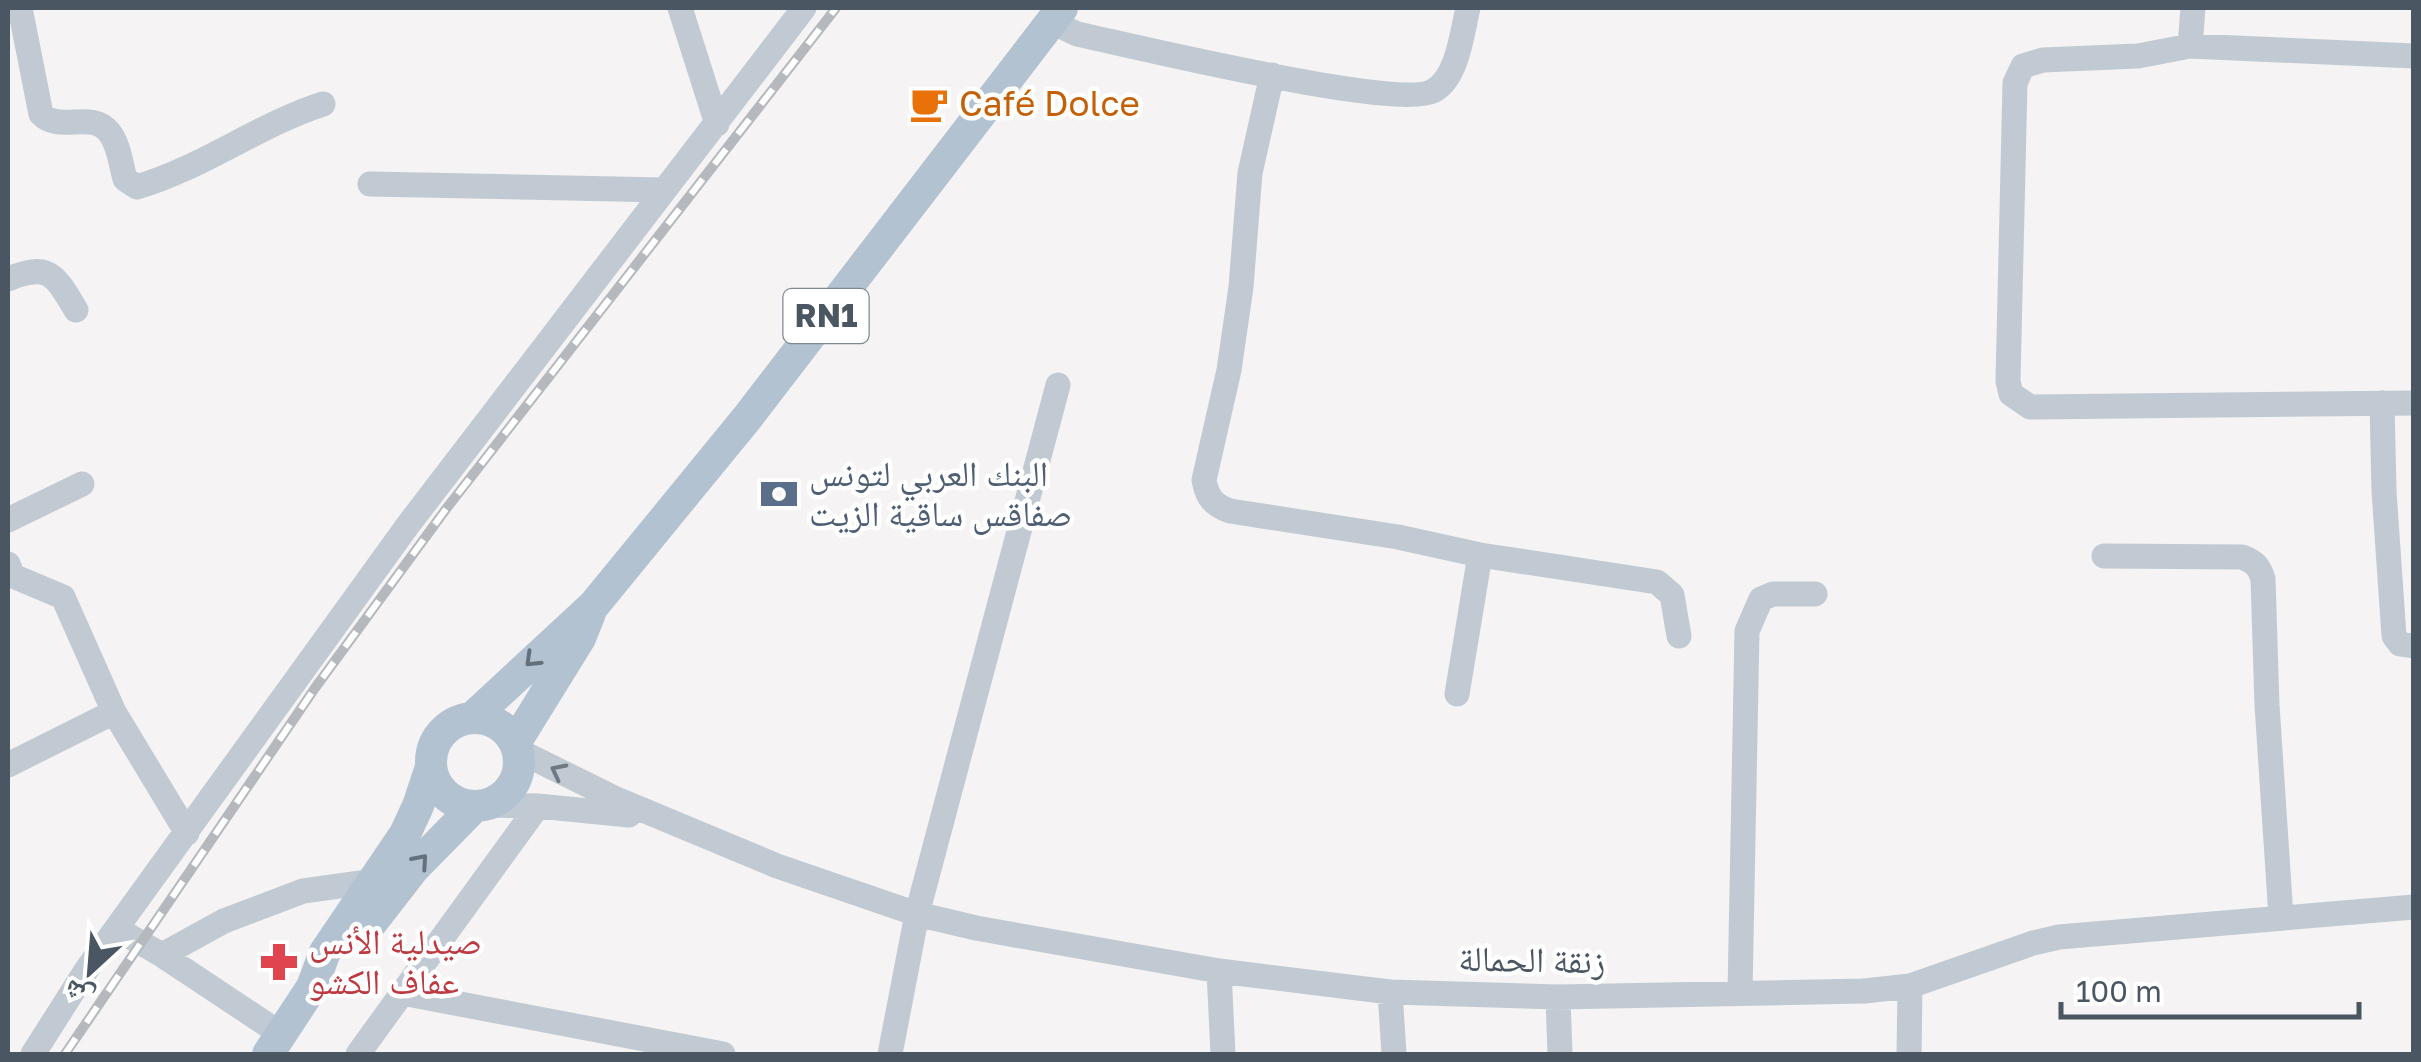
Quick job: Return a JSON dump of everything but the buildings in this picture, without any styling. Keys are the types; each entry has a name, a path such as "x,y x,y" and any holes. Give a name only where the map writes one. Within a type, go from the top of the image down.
{"main road":[{"name":"RN1","path":"274,1044 312,987 325,952 405,834 431,767 437,739 446,728 472,718 594,605 1064,21"},
{"name":"RN1","path":"312,987 341,963 414,868 478,806 508,792 519,765 516,746 580,638 594,605"},
{"path":"472,718 497,724 516,746"},
{"path":"431,767 441,790 450,798 478,806"}],"street":[{"path":"20,8 41,114 51,121 96,122 106,128 125,179 136,187 322,104"},
{"path":"680,8 717,124"},
{"path":"33,1054 87,968 408,525 804,8"},
{"path":"1064,21 1272,74 1380,94 1412,95 1434,91 1450,72 1468,8"},
{"path":"2190,46 2193,8"},
{"path":"2414,56 2190,46 2138,56 2042,60 2018,72 2014,83 2008,382 2012,394 2030,406 2414,403"},
{"path":"1272,74 1250,173 1236,320 1204,480 1206,492 1217,506 1230,512 1657,582 1672,595 1678,636"},
{"path":"370,184 664,190"},
{"path":"8,279 28,271 44,271 56,278 76,310"},
{"path":"890,1054 917,914 1058,385"},
{"path":"2382,403 2394,636 2400,644 2414,646"},
{"path":"8,520 82,484"},
{"path":"1457,694 1480,554"},
{"path":"2104,556 2242,557 2260,568 2281,917"},
{"path":"8,564 14,576 63,598 114,712 187,833"},
{"path":"1740,993 1748,631 1761,599 1773,594 1815,594"},
{"path":"8,765 114,712"},
{"path":"516,746 565,776 664,820"},
{"path":"478,806 538,806 664,820"},
{"path":"358,1054 538,806"},
{"name":"زنقة الحمالة","path":"664,820 777,866 917,914 976,928 1220,972 1390,992 1558,997 1848,992 1910,986 2060,937 2414,907"},
{"path":"162,955 224,921 302,891 375,881"},
{"path":"117,929 162,955 274,1044"},
{"path":"1220,972 1224,1054"},
{"path":"1909,1054 1910,986"},
{"path":"1390,992 1394,1054"},
{"path":"402,994 724,1054"},
{"path":"1558,997 1560,1054"}],"railway":[{"path":"65,1054 315,688 446,509 836,8"}],"place":[{"name":"Café Dolce","path":"929,104"},
{"name":"البنك العربي لتونس صفاقس ساقية الزيت","path":"779,494"},
{"name":"صيدلية الأنس عفاف الكشو","path":"279,962"}]}
